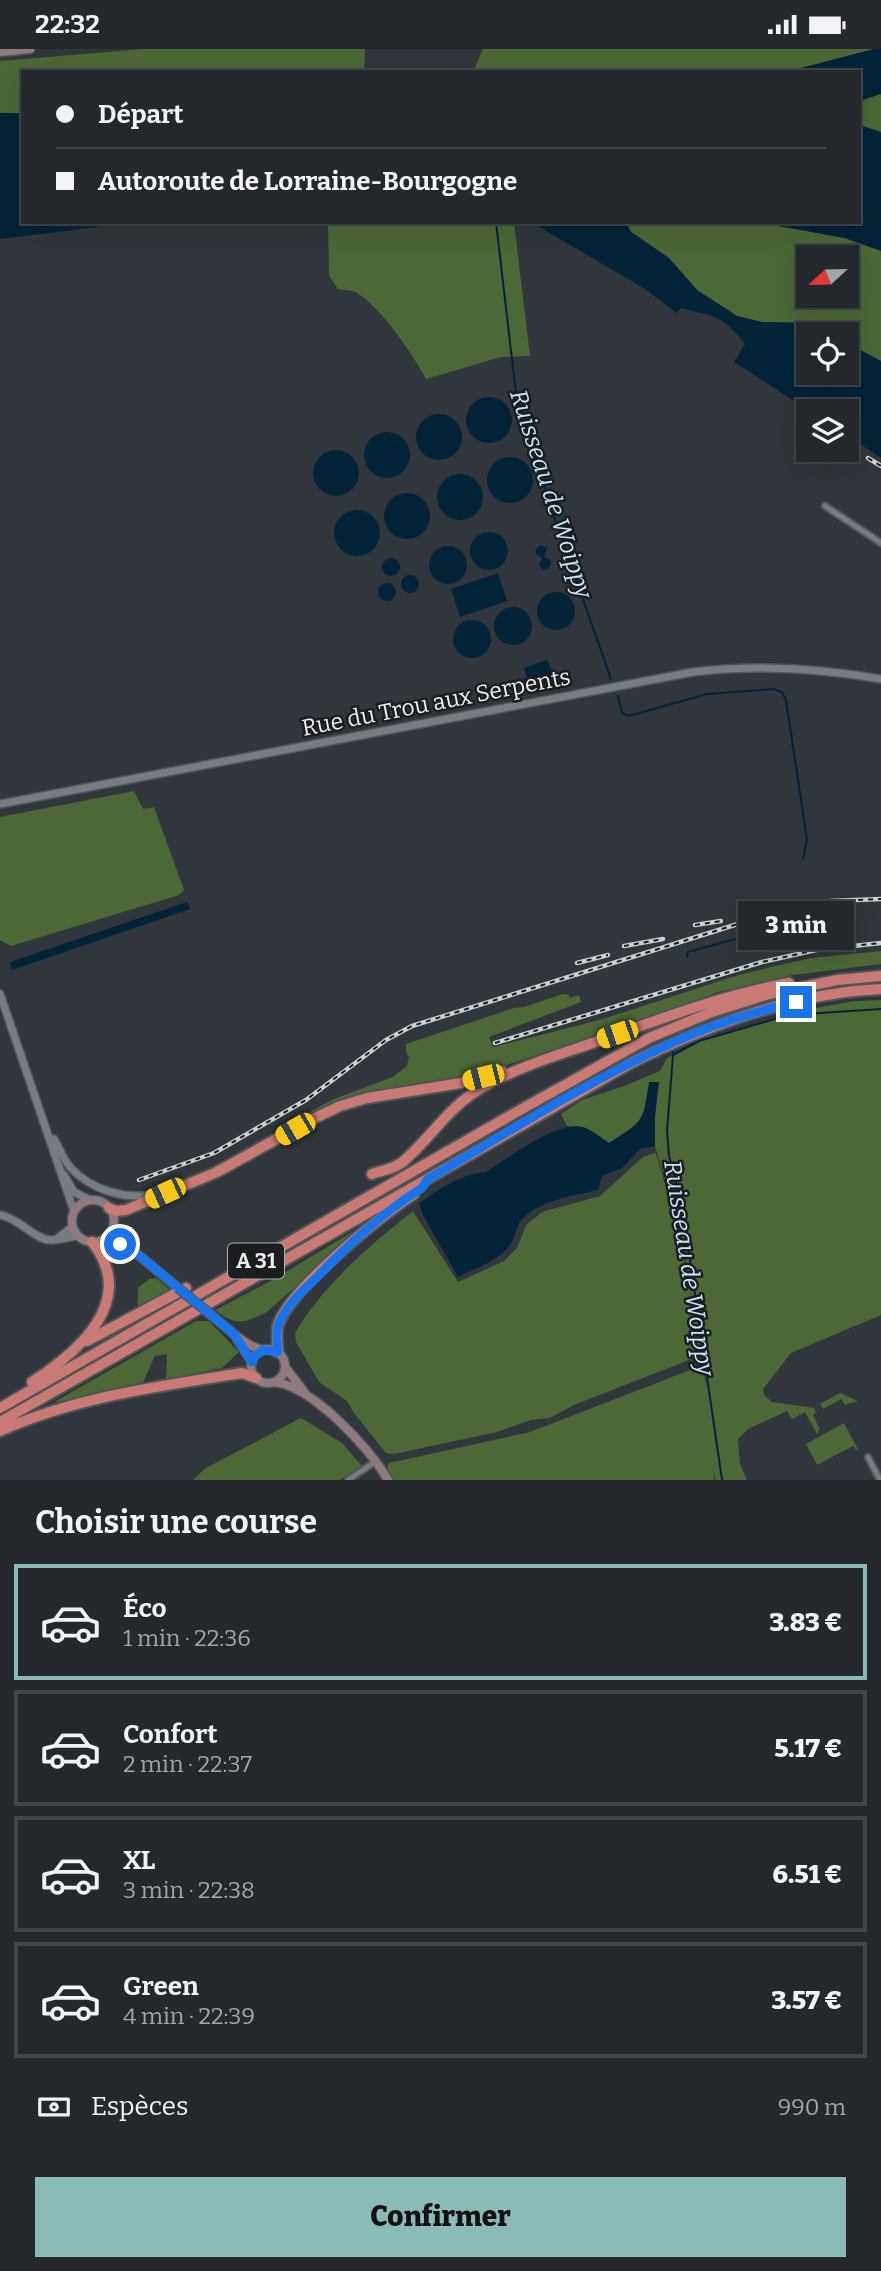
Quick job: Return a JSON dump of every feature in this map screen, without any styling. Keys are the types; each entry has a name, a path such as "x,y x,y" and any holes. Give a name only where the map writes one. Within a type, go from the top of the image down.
{"highway":[{"name":"A 31","path":"0,1408 649,1038 735,1004 837,980 881,976"},
{"path":"372,1174 406,1160 461,1101 492,1082 542,1061 693,1008 760,988 818,979 837,980"},
{"name":"A 31","path":"0,1422 592,1084 672,1043 775,1007 818,996 881,989"},
{"path":"109,1208 121,1211 217,1172 313,1119 341,1107 368,1098 461,1083 542,1061"},
{"path":"278,1352 278,1328 289,1306 356,1238 422,1188 428,1179"},
{"path":"82,1344 97,1324 107,1300 106,1269 92,1242"},
{"path":"0,1408 11,1396 53,1368 82,1344 182,1288"},
{"path":"0,1431 41,1415 121,1393 242,1373 256,1378"}],"main road":[{"path":"0,52 30,49"},
{"path":"90,1200 109,1208 113,1227 105,1238 92,1242 78,1236 72,1227 74,1211 81,1204 90,1200"},
{"path":"113,1227 136,1253 182,1288 234,1334 257,1349 278,1352 285,1367 309,1398"},
{"path":"105,1238 136,1253"},
{"path":"234,1334 252,1362"},
{"path":"263,1350 252,1362 251,1368 256,1378 264,1383 274,1382 289,1386 309,1398 358,1439 388,1480"},
{"path":"274,1382 282,1376 285,1367"}],"street":[{"path":"825,506 881,543"},
{"name":"Rue du Trou aux Serpents","path":"0,804 692,672 748,667 794,667 881,679"},
{"path":"0,994 61,1169 74,1192 90,1200"},
{"path":"46,1127 71,1168 105,1190 133,1197 165,1193"},
{"path":"61,1169 63,1184 74,1211"},
{"path":"0,1215 18,1221 42,1238 78,1236"},
{"path":"58,1239 72,1227"},
{"path":"868,1457 880,1480"},
{"path":"348,1480 376,1461"}],"green space":[{"path":"144,49 365,49 364,70 21,70 21,113 0,113 0,61"},
{"path":"483,49 874,49 794,70 474,70"},
{"path":"881,94 881,132 861,126 861,100"},
{"path":"328,224 514,224 530,356 501,357 426,379 405,345 375,307 355,292 338,289 329,275"},
{"path":"627,224 768,224 845,238 881,251 881,361 859,349 859,322 762,322 737,316 697,290 669,258 631,232"},
{"path":"134,791 143,809 154,807 184,890 179,895 11,946 0,940 0,817"},
{"path":"881,951 881,964 793,975 718,992 497,1068 338,1100 287,1127 285,1125 334,1099 393,1077 407,1066 409,1058 406,1044 514,1008 563,994 569,995 570,998 579,995 581,1002 489,1037 493,1047 603,1019 732,977 775,966 812,958"},
{"path":"881,1000 881,1315 791,1353 763,1389 764,1395 772,1402 814,1408 816,1413 813,1415 820,1429 817,1434 805,1412 792,1419 787,1411 748,1429 738,1439 740,1464 747,1480 715,1480 713,1464 714,1480 393,1480 387,1467 389,1463 530,1432 703,1365 706,1389 705,1355 698,1323 702,1355 574,1405 550,1418 531,1420 497,1432 394,1454 386,1453 347,1401 319,1382 296,1342 295,1333 307,1315 348,1267 413,1211 458,1282 504,1261 517,1248 526,1225 542,1212 600,1196 643,1157 656,1153 678,1229 695,1315 681,1235 655,1146 658,1082 646,1101 643,1117 609,1143 584,1127 567,1126 561,1114 582,1100 660,1071 667,1058 708,1037 810,1009 855,1001"},
{"path":"352,1232 353,1236 267,1312 240,1322 215,1310 269,1282"},
{"path":"156,1278 173,1292 148,1306 138,1307 138,1288 149,1279"},
{"path":"196,1321 209,1321 239,1352 222,1368 166,1379 167,1354 155,1356 143,1382 57,1403 56,1401"},
{"path":"840,1393 858,1401 845,1405 841,1399 823,1409 820,1404"},
{"path":"301,1418 342,1443 362,1466 340,1480 193,1480 204,1469"},
{"path":"844,1423 858,1449 853,1446 817,1465 806,1444"}],"water":[{"path":"881,49 881,94 861,100 861,70 794,70"},
{"path":"0,113 21,113 21,224 120,224 0,239"},
{"path":"861,126 881,132 881,251 845,238 768,224 861,224"},
{"path":"534,224 627,224 631,232 669,258 697,290 737,316 762,322 796,323 796,385 859,385 859,349 881,361 881,458 859,443 859,399 796,399 796,402 734,362 745,344 724,322 681,308 677,313 645,289"},
{"path":"489,397 505,404 512,420 505,436 489,443 473,436 466,420 473,404"},
{"path":"439,414 455,421 462,437 455,453 439,460 423,453 416,437 423,421"},
{"path":"387,432 403,439 410,455 403,471 387,478 371,471 364,455 371,439"},
{"path":"336,450 352,457 359,473 352,489 336,496 320,489 313,473 320,457"},
{"path":"510,457 526,464 533,480 526,496 510,503 494,496 487,480 494,464"},
{"path":"460,474 476,481 483,497 476,513 460,520 444,513 437,497 444,481"},
{"path":"407,493 423,500 430,516 423,532 407,539 391,532 384,516 391,500"},
{"path":"357,510 373,517 380,533 373,549 357,556 341,549 334,533 341,517"},
{"path":"489,532 502,538 508,551 502,564 489,570 476,564 470,551 476,538"},
{"path":"540,545 547,548 544,557 550,560 548,569 543,570 539,565 542,558 535,551"},
{"path":"448,546 461,552 467,565 461,578 448,584 435,578 429,565 435,552"},
{"path":"391,558 397,561 400,567 397,573 391,576 385,573 382,567 385,561"},
{"path":"498,573 507,601 460,617 451,589"},
{"path":"410,575 416,578 419,584 416,590 410,593 404,590 401,584 404,578"},
{"path":"387,583 393,586 396,592 393,598 387,601 381,598 378,592 381,586"},
{"path":"556,592 569,598 575,611 569,624 556,630 543,624 537,611 543,598"},
{"path":"513,607 526,613 532,626 526,639 513,645 500,639 494,626 500,613"},
{"path":"472,620 485,626 491,639 485,652 472,658 459,652 453,639 459,626"},
{"path":"547,660 556,680 528,690 523,679 527,677 524,668"},
{"path":"187,902 190,909 12,970 10,962"},
{"path":"649,1082 659,1082 655,1146 640,1149 622,1168 602,1176 598,1190 557,1200 529,1213 519,1222 506,1250 486,1264 458,1277 419,1203 459,1179 486,1172 534,1141 562,1128 585,1128 609,1143 640,1119"}],"waterway":[{"name":"Ruisseau de Woippy","path":"496,224 516,394 555,520 611,679"},
{"name":"Ruisseau de Woippy","path":"618,696 622,713 629,716 707,694 774,689 782,692 786,700 807,840 803,859"},
{"name":"Ruisseau de Woippy","path":"687,957 688,952 802,921 802,916"},
{"path":"673,1052 673,1055 699,1041 789,1015 881,1009"},
{"name":"Ruisseau de Woippy","path":"673,1055 667,1131 669,1156 681,1202 722,1480"}],"railway":[{"path":"868,458 881,466"},
{"path":"139,1180 214,1153 306,1100 386,1040 412,1026 757,918 830,901 881,899"},
{"path":"695,925 721,921"},
{"path":"624,946 663,939"},
{"path":"495,1043 762,962 816,950 881,943"},
{"path":"577,963 608,955"}],"route":[{"path":"120,1244 136,1253 234,1334 252,1362 263,1350 278,1352 276,1335 279,1323 289,1306 305,1289 356,1238 422,1188 428,1179 592,1084 672,1043 720,1024 796,1002"}]}
